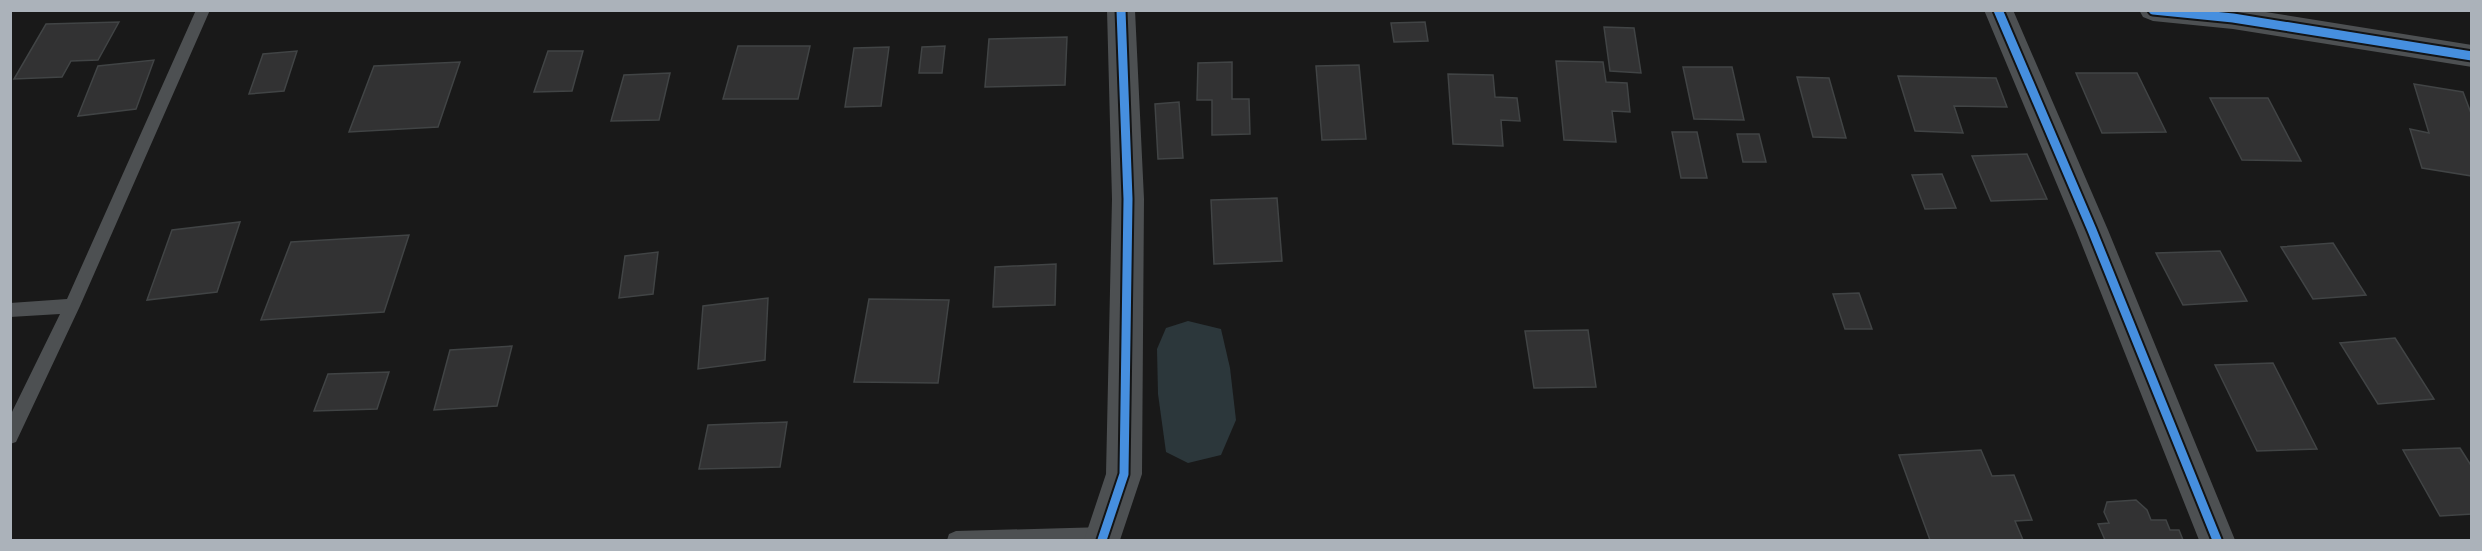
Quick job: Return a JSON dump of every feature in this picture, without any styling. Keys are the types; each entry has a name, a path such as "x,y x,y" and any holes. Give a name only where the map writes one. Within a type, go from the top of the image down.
{"street":[{"path":"1103,538 1124,474 1128,199 1121,10"},
{"path":"1998,10 2092,230 2217,540"},
{"path":"2153,10 2233,18 2472,56"}],"lane":[{"path":"10,436 72,306 203,10"},
{"path":"10,310 72,306"},
{"path":"956,540 1103,538"}],"shaded area":[{"path":"1188,321 1221,329 1230,368 1236,420 1221,455 1188,463 1166,452 1158,394 1157,349 1166,328"}],"building":[{"path":"119,22 98,60 71,61 62,77 14,79 46,24"},
{"path":"1425,22 1428,41 1394,42 1391,23"},
{"path":"1604,27 1634,28 1641,73 1610,71"},
{"path":"1067,37 1065,85 985,87 989,39"},
{"path":"738,46 810,46 798,99 723,99"},
{"path":"945,46 942,73 919,73 922,47"},
{"path":"889,47 881,106 845,107 854,48"},
{"path":"297,51 284,91 249,94 263,54"},
{"path":"548,51 583,51 572,91 534,92"},
{"path":"154,60 136,109 78,116 98,66"},
{"path":"1556,61 1603,62 1606,82 1627,83 1630,112 1612,111 1616,142 1564,140"},
{"path":"460,62 438,127 349,132 374,66"},
{"path":"1232,62 1232,99 1249,99 1250,134 1212,135 1212,100 1197,100 1198,63"},
{"path":"1359,65 1366,139 1322,140 1316,66"},
{"path":"1683,67 1732,67 1744,120 1694,119"},
{"path":"670,73 659,120 611,121 624,75"},
{"path":"2076,73 2137,73 2166,132 2102,133"},
{"path":"1448,74 1493,75 1495,97 1517,98 1520,121 1501,120 1503,146 1453,144"},
{"path":"1898,76 1996,78 2007,107 1954,106 1963,133 1915,131"},
{"path":"1797,77 1829,78 1846,138 1813,137"},
{"path":"2414,84 2463,92 2472,116 2472,176 2422,168 2410,129 2429,133"},
{"path":"2210,98 2268,98 2301,161 2242,160"},
{"path":"1179,102 1183,158 1158,159 1155,104"},
{"path":"1672,132 1697,132 1707,178 1681,178"},
{"path":"1737,134 1759,134 1766,162 1743,162"},
{"path":"2027,154 2047,199 1991,201 1972,156"},
{"path":"1942,174 1956,208 1925,209 1912,175"},
{"path":"1277,198 1282,261 1214,264 1211,200"},
{"path":"240,222 217,292 147,300 172,230"},
{"path":"409,235 384,312 261,320 291,242"},
{"path":"2333,243 2366,295 2313,299 2281,247"},
{"path":"2220,251 2247,301 2183,305 2156,253"},
{"path":"658,252 653,294 619,298 625,256"},
{"path":"1056,264 1055,305 993,307 995,267"},
{"path":"1859,293 1872,329 1845,329 1833,294"},
{"path":"768,298 765,360 698,369 703,306"},
{"path":"869,299 949,300 938,383 854,382"},
{"path":"1588,330 1596,387 1534,388 1525,331"},
{"path":"2395,338 2434,399 2378,404 2340,343"},
{"path":"512,346 497,406 434,410 450,350"},
{"path":"2273,363 2317,449 2257,451 2215,365"},
{"path":"389,372 377,409 314,411 328,374"},
{"path":"787,422 780,467 699,469 708,425"},
{"path":"2460,448 2472,467 2472,514 2440,516 2403,450"},
{"path":"1981,450 1992,476 2014,475 2032,520 2015,521 2023,540 1930,540 1899,455"},
{"path":"2136,500 2147,510 2151,520 2166,520 2170,530 2179,530 2183,540 2105,540 2098,524 2109,523 2104,512 2107,502"}],"cycle path":[{"path":"1102,540 1124,474 1128,199 1121,10"},
{"path":"1998,10 2092,230 2217,540"},
{"path":"2153,10 2233,18 2472,56"}]}
